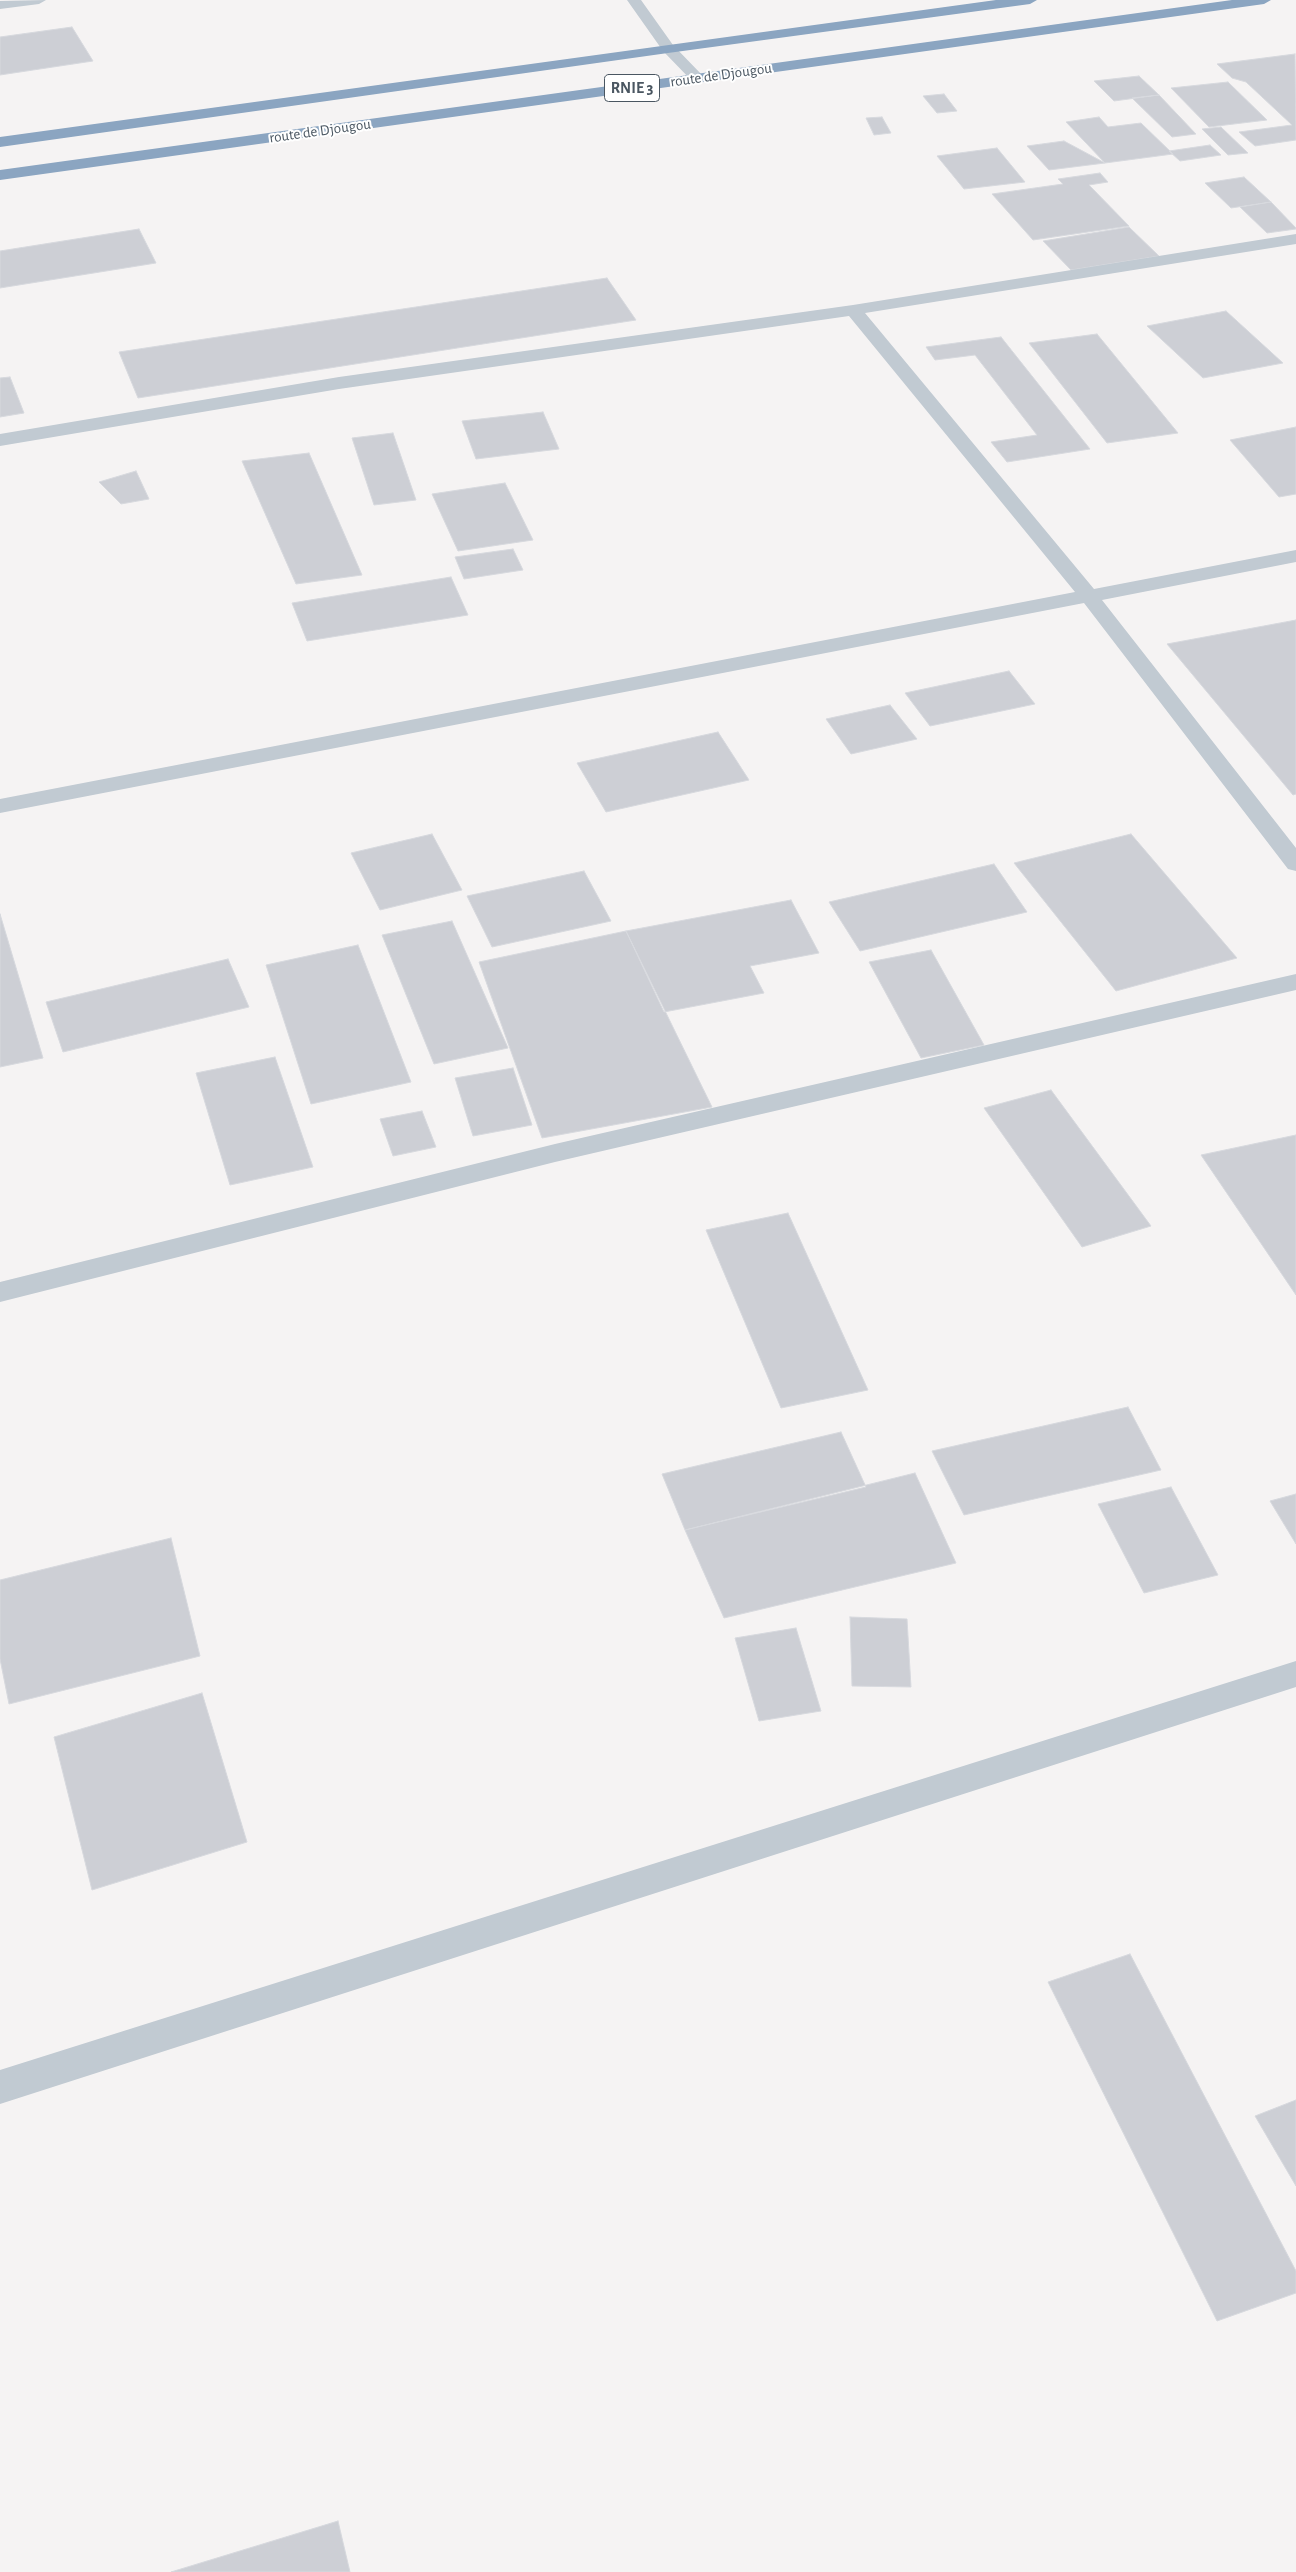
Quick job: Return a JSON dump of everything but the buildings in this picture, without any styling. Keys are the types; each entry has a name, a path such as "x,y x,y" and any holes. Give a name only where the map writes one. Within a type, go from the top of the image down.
{"highway":[{"name":"route de Djougou","path":"0,142 668,48 1030,0"},
{"name":"route de Djougou","path":"0,175 1264,0"}],"street":[{"path":"0,5 39,0"},
{"path":"634,0 668,48 698,79"},
{"path":"0,440 339,383 853,310 1296,239"},
{"path":"853,310 1088,595 1296,864"},
{"path":"0,806 1296,556"},
{"path":"0,1292 555,1153 1296,982"},
{"path":"0,2087 1296,1674"}]}
